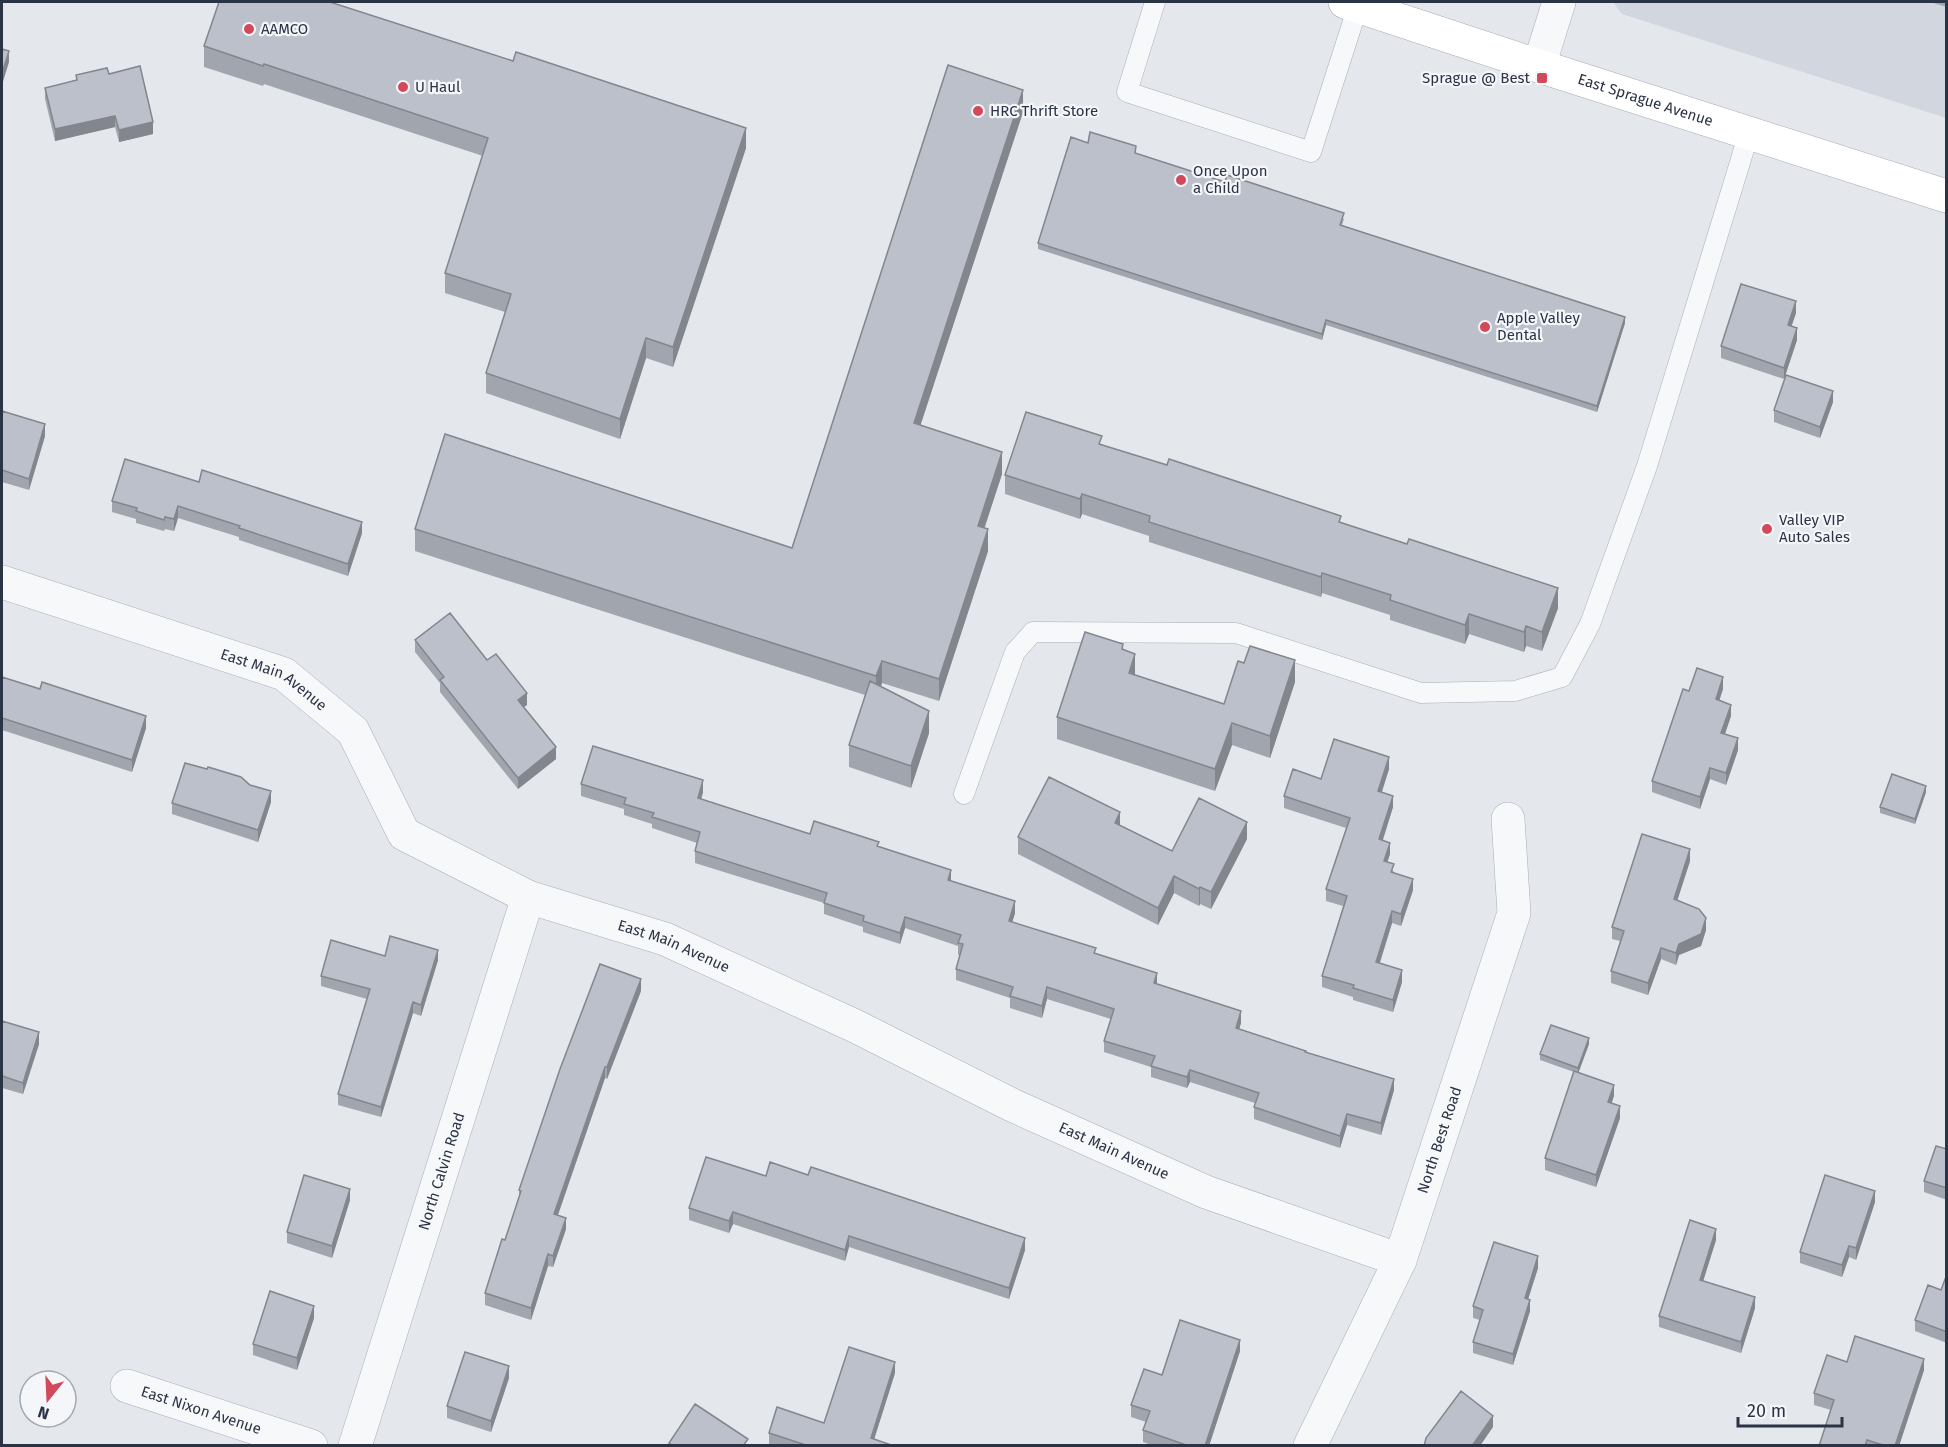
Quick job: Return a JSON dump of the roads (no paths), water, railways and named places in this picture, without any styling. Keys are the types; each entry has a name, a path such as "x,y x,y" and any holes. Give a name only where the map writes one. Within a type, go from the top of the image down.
{"main road":[{"name":"East Sprague Avenue","path":"1351,4 1947,196"}],"street":[{"path":"1539,66 1559,2"},
{"name":"East Main Avenue","path":"2,582 284,674 353,731 404,834 528,897 665,939 855,1026 1012,1105 1206,1192 1400,1260"},
{"name":"North Best Road","path":"1310,1446 1400,1260 1514,913 1508,819"},
{"name":"North Calvin Road","path":"355,1446 528,897"},
{"name":"East Nixon Avenue","path":"127,1386 311,1446"}],"lane":[{"path":"1155,2 1128,92 1311,152 1351,4"},
{"path":"964,795 1015,652 1033,632 1236,633 1421,693 1515,691 1562,677 1590,624 1647,466 1749,133"}],"place":[{"name":"AAMCO","path":"249,29"},
{"name":"Sprague @ Best","path":"1542,78"},
{"name":"U Haul","path":"403,87"},
{"name":"HRC Thrift Store","path":"978,111"},
{"name":"Once Upon a Child","path":"1181,180"},
{"name":"Apple Valley Dental","path":"1485,327"},
{"name":"Valley VIP Auto Sales","path":"1767,529"}]}
